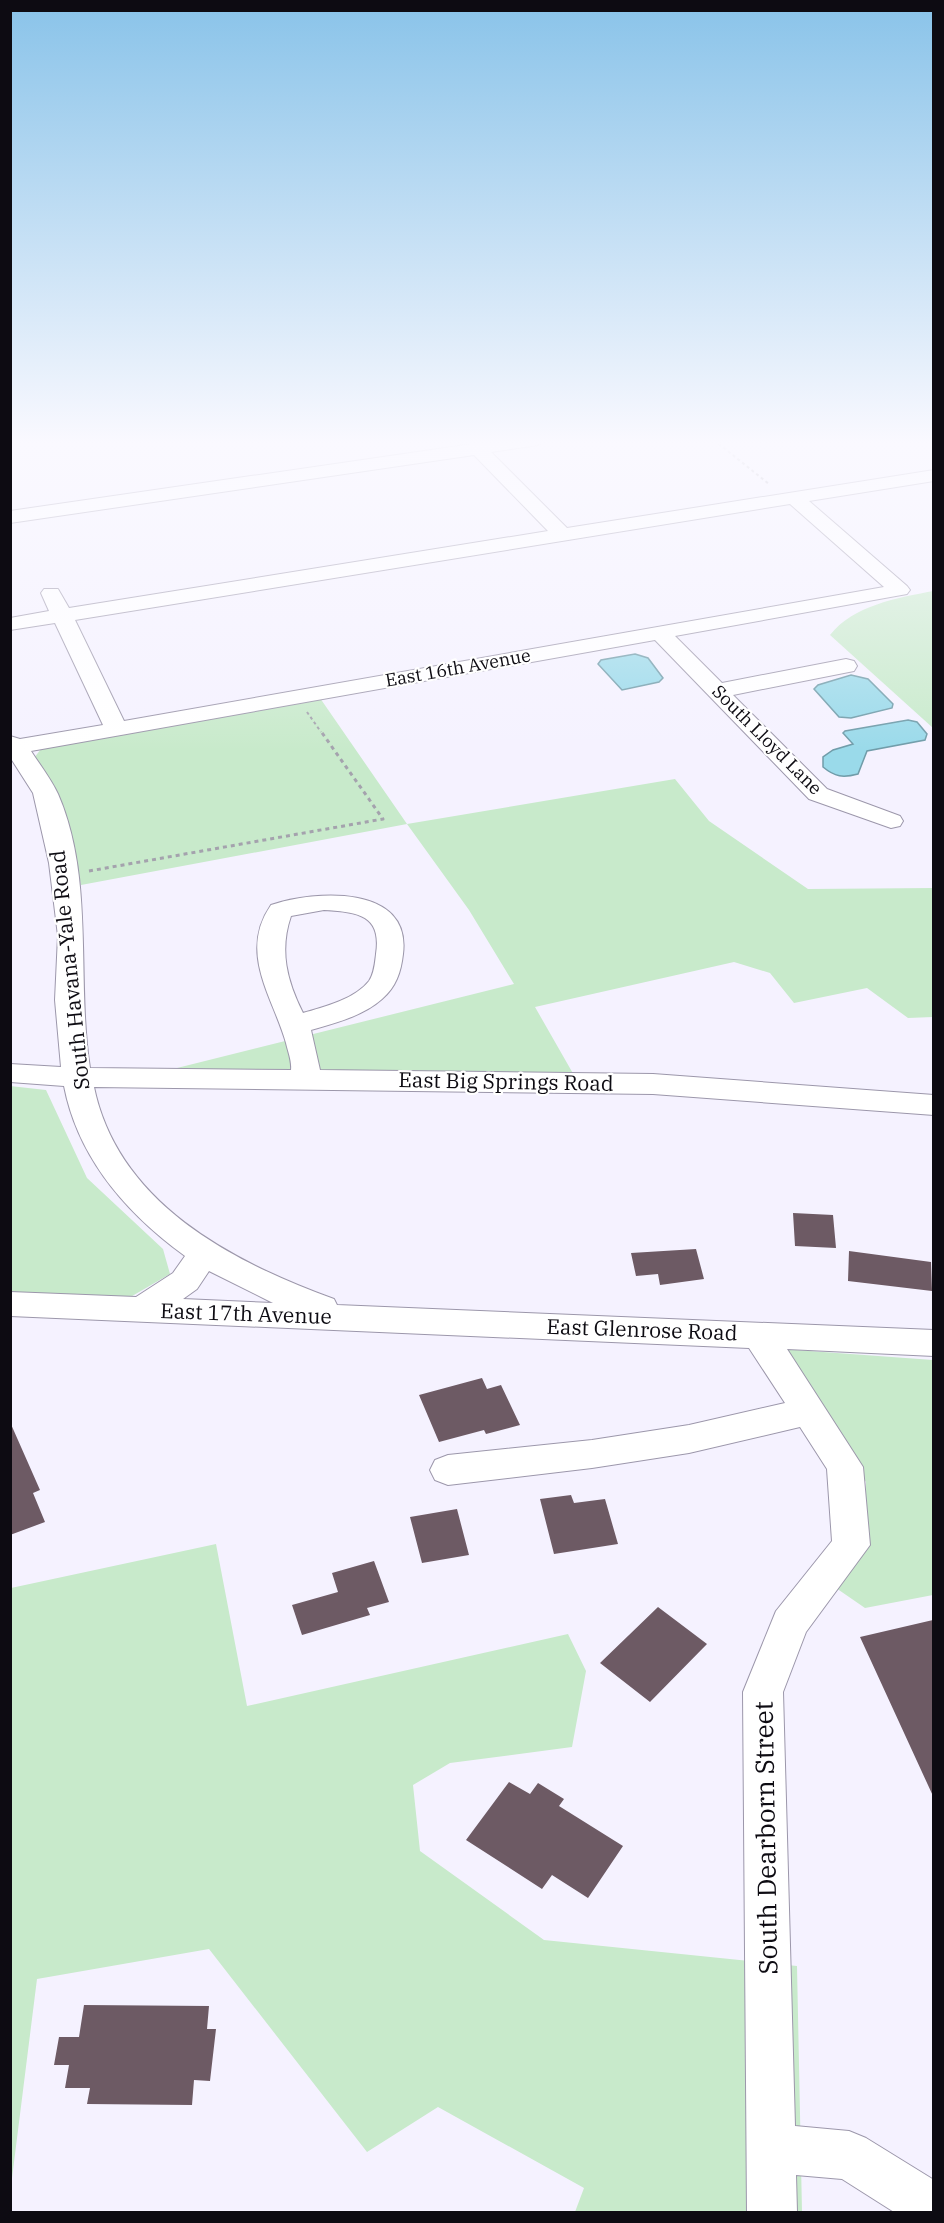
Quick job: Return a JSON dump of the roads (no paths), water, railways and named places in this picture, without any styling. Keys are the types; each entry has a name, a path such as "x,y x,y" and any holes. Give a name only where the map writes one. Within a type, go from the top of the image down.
{"street":[{"path":"10,624 508,544"},
{"name":"East 16th Avenue","path":"13,745 900,590 847,544"},
{"path":"51,592 64,615 116,728"},
{"name":"South Lloyd Lane","path":"659,632 818,795 891,821"},
{"path":"717,691 846,666"},
{"name":"South Havana-Yale Road","path":"13,745 45,794 57,838 70,936 69,1001 78,1077 84,1111 98,1146 130,1189 159,1220 203,1254 293,1298 351,1318"},
{"path":"295,1025 355,1004 379,986 389,961 392,933 381,915 358,905 318,903 292,905 280,911 273,926 270,953 274,983 295,1025 306,1065 305,1080"},
{"path":"10,1073 78,1077"},
{"name":"East Big Springs Road","path":"78,1077 653,1084 933,1105"},
{"name":"East 17th Avenue","path":"141,1310 185,1281 203,1254"},
{"name":"East 17th Avenue","path":"10,1304 351,1318"},
{"name":"East Glenrose Road","path":"351,1318 933,1343"},
{"name":"South Dearborn Street","path":"759,1335 846,1467 851,1545 790,1623 763,1692 772,2212"},
{"path":"448,1470 592,1454 689,1439 809,1411"},
{"path":"771,2148 849,2155 933,2209"}],"water":[{"path":"635,654 648,658 663,678 659,682 622,690 598,664 601,660"},
{"path":"851,675 868,679 893,704 892,708 851,718 839,717 814,689 818,685"},
{"path":"908,720 917,722 927,734 925,740 867,751 858,774 839,776 823,767 823,757 833,750 853,744 843,733 845,731"}]}
